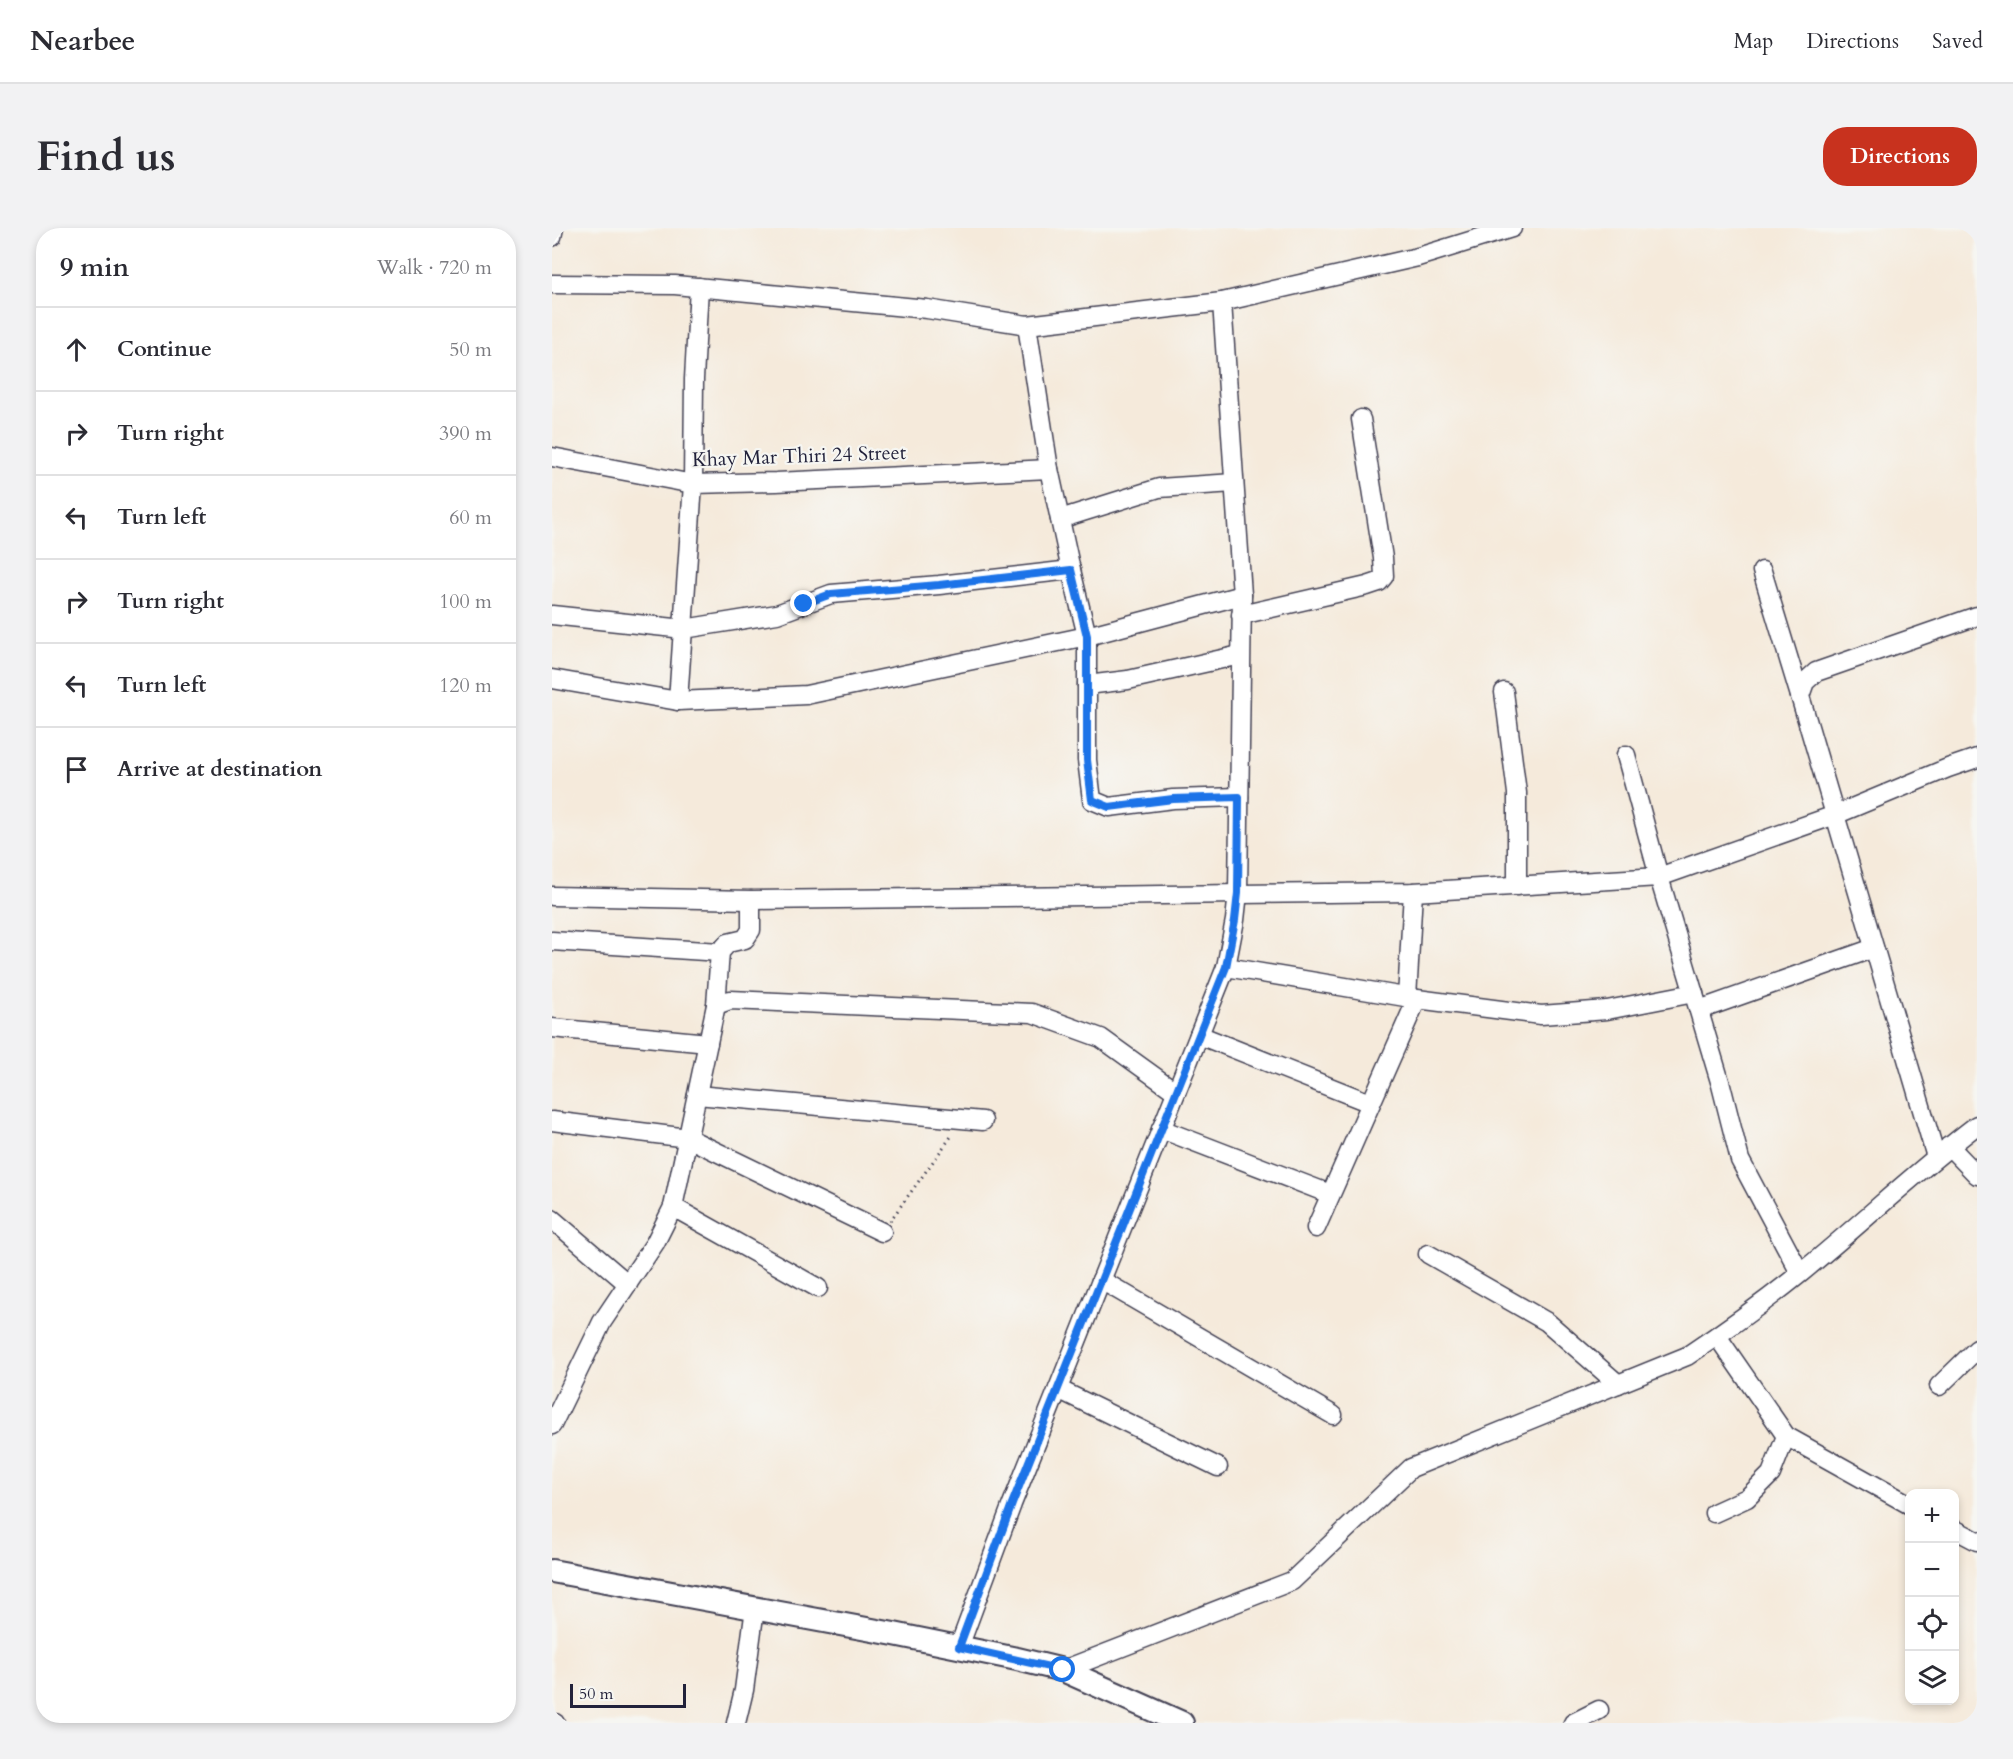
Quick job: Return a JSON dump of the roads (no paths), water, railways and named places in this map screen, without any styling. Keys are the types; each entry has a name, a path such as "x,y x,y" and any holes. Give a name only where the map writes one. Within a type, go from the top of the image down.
{"street":[{"path":"552,237 554,228"},
{"path":"552,284 699,287 927,309 1027,325 1222,302 1418,257 1512,228"},
{"path":"678,701 693,484 694,379 699,287"},
{"path":"959,1647 1012,1504 1226,967 1238,893 1242,595 1222,302"},
{"path":"1027,325 1049,469 1087,636 1087,760 1092,800 1109,807 1173,799 1239,797"},
{"path":"1241,615 1367,586 1379,582 1384,576 1361,418"},
{"name":"Khay Mar Thiri 24 Street","path":"552,457 693,484 1049,469"},
{"path":"1060,519 1159,488 1234,483"},
{"path":"552,615 684,629 777,614 831,594 1071,570"},
{"path":"1762,572 1874,948 1943,1151 1977,1174"},
{"path":"552,679 678,701 806,696 1087,636 1242,595"},
{"path":"1800,696 1804,682 1816,672 1977,616"},
{"path":"1087,685 1128,680 1240,655"},
{"path":"1504,692 1517,793 1517,886"},
{"path":"1626,755 1659,877 1721,1084 1740,1160 1800,1273"},
{"path":"552,896 751,900 1413,892 1659,877 1835,815 1977,758"},
{"path":"1316,1228 1412,998 1413,892"},
{"path":"552,1425 602,1322 655,1243 673,1207 716,1005 720,952 728,943 745,939 751,930 751,900"},
{"path":"552,941 720,952"},
{"path":"1226,967 1412,998 1541,1015 1696,1001 1874,948"},
{"path":"716,1005 730,1000 1032,1013 1101,1038 1176,1092"},
{"path":"552,1028 708,1043"},
{"path":"1199,1035 1370,1103"},
{"path":"697,1095 983,1121"},
{"path":"552,1121 688,1138 882,1232"},
{"path":"1063,1670 1292,1581 1411,1468 1687,1356 1800,1273 1943,1151 1977,1125"},
{"path":"1161,1130 1330,1194"},
{"path":"673,1207 818,1288"},
{"path":"552,1219 628,1284"},
{"path":"1428,1254 1547,1322 1618,1384"},
{"path":"1101,1280 1332,1415"},
{"path":"1717,1336 1786,1436 1905,1502"},
{"path":"1939,1386 1977,1349"},
{"path":"1058,1389 1218,1467"},
{"path":"1714,1513 1746,1498 1771,1474 1786,1436"},
{"path":"1959,1532 1977,1541"},
{"path":"552,1571 959,1647 1063,1670 1182,1723"},
{"path":"736,1723 744,1690 755,1608"},
{"path":"1573,1723 1599,1710"}]}
